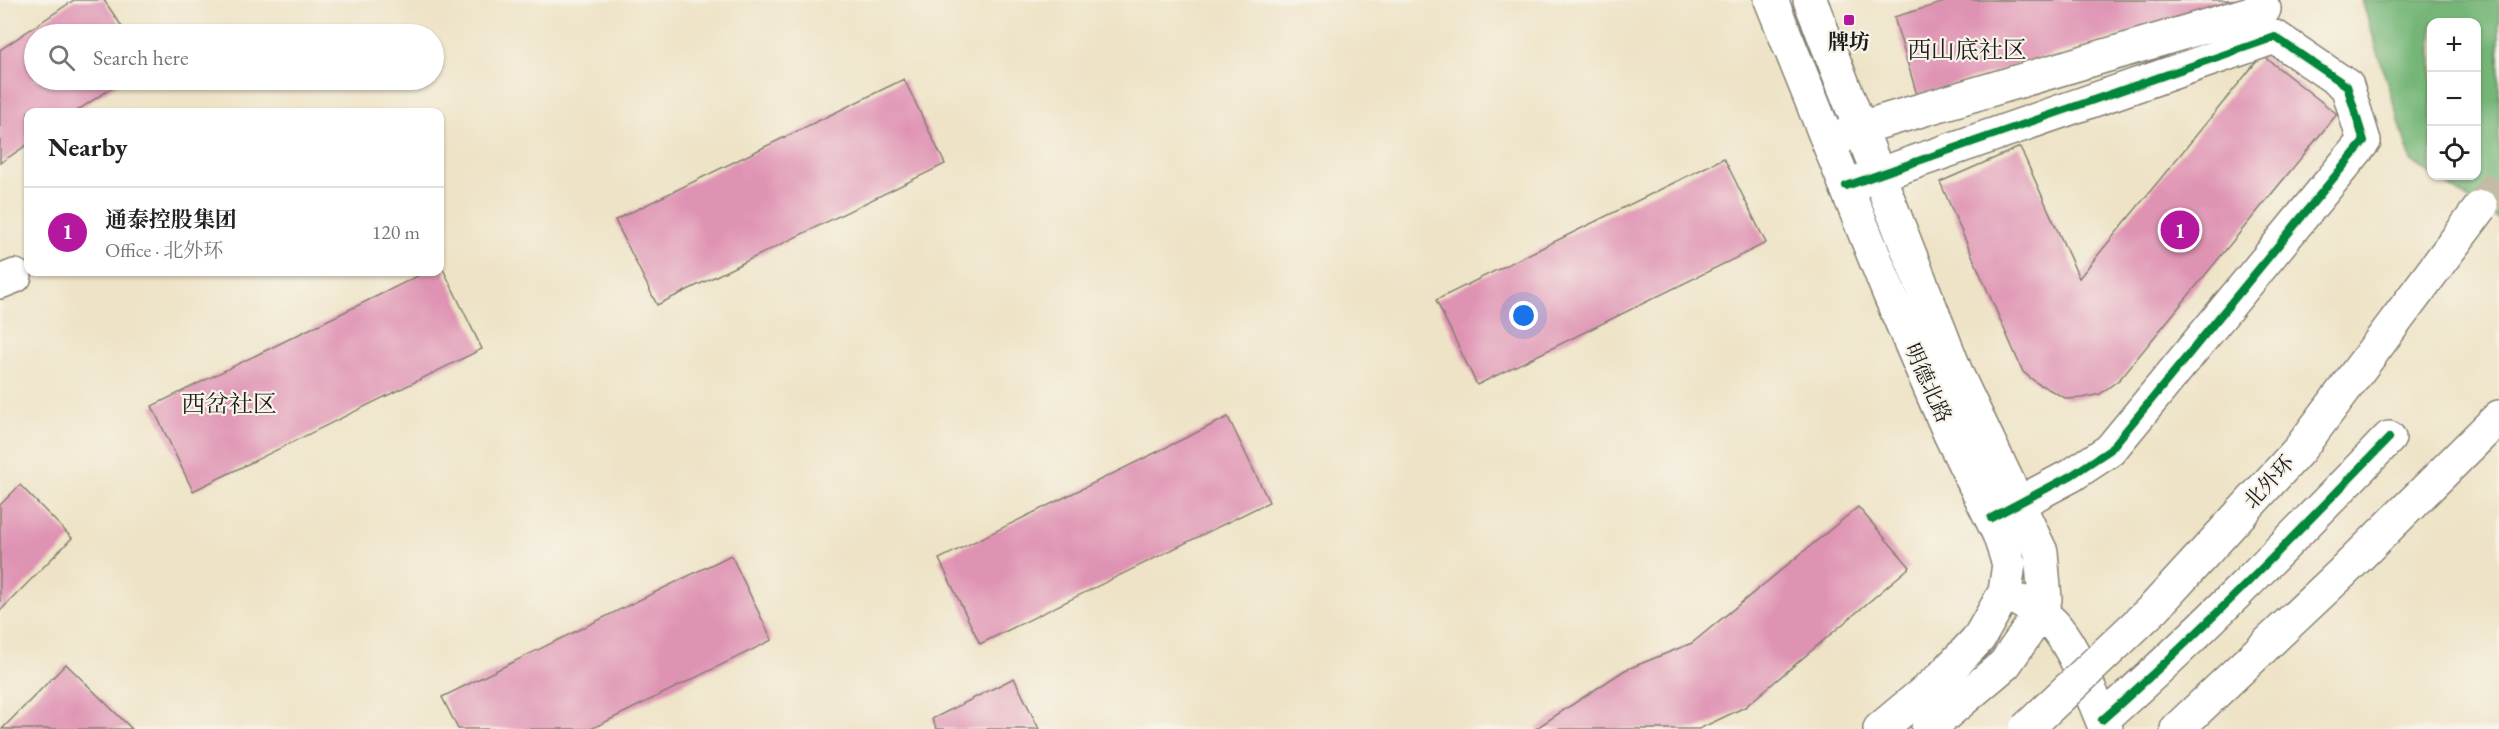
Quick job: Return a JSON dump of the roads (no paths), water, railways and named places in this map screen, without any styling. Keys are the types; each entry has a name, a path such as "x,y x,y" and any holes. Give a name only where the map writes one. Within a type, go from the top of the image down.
{"main road":[{"name":"明德北路","path":"1771,0 1945,423 2004,510 2041,552 2045,599 2030,628 2005,664 1928,729"},
{"name":"明德北路","path":"1810,0 1957,375 2004,510 2009,564 2005,592 1979,638 1941,678 1880,729"},
{"path":"1828,143 1860,128 2264,9"},
{"path":"1846,186 2275,37 2347,86 2364,141 2110,450 2072,475 2004,510"},
{"name":"北外环","path":"2026,729 2154,608 2299,450 2481,207"},
{"path":"2177,729 2341,574 2499,417"},
{"path":"2005,592 2039,612 2056,627 2070,649 2104,724 2271,559 2389,438"}],"tunnel":[{"path":"2481,207 2499,181"}],"place":[{"name":"牌坊","path":"1849,20"},
{"name":"通泰控股集团","path":"2180,230"}],"district":[{"name":"西山底社区","path":"1967,50"},
{"name":"西岔社区","path":"229,404"}]}
